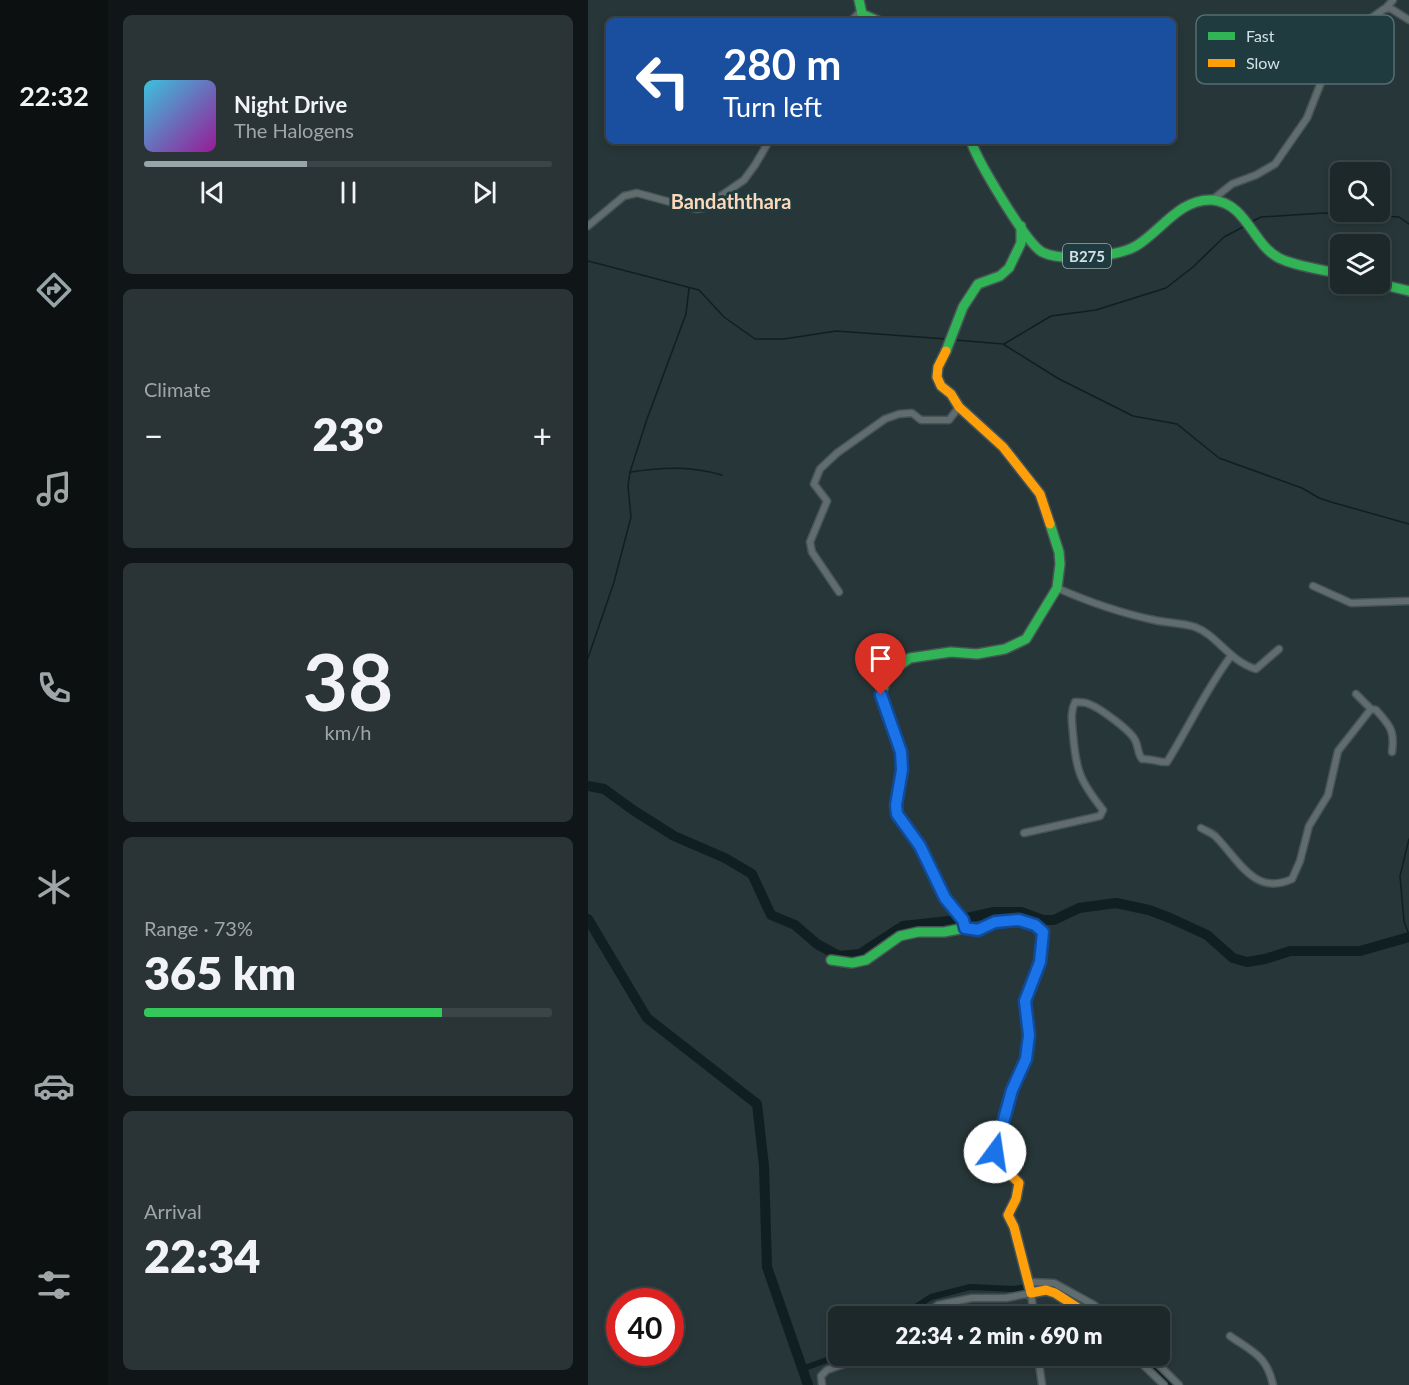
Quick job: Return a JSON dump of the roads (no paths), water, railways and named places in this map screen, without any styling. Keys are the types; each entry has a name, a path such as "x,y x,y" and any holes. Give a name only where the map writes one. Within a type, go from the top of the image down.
{"street":[{"path":"859,0 862,14"},
{"path":"1375,15 1393,0"},
{"path":"1384,9 1390,8 1409,20"},
{"path":"854,18 858,14 871,18"},
{"path":"1212,200 1232,184 1256,175 1275,164 1307,118 1322,84"},
{"path":"588,226 624,196 637,193 696,209 703,208 744,180 767,144"},
{"name":"B275","path":"972,144 1021,226 1037,249 1046,254 1089,256 1119,253 1137,245 1179,212 1197,203 1212,200"},
{"path":"1212,200 1230,206 1245,219 1268,249 1278,258 1330,271"},
{"path":"965,928 963,920 945,898 920,846 897,814 896,805 902,770 901,752 881,695 885,682 897,667 910,658 951,652 977,654 1005,648 1026,639 1057,588 1059,552 1040,494 1003,447 959,406 951,394 941,386 937,377 938,367 970,294 978,284 1000,276 1009,268 1021,243 1021,226"},
{"path":"1390,286 1409,291"},
{"path":"839,592 812,552 810,542 827,501 814,484 820,469 837,453 885,419 898,414 912,413 921,420 949,420 959,406"},
{"path":"1313,586 1351,603 1409,601"},
{"path":"1057,588 1100,606 1155,621 1197,628 1231,656 1256,669 1279,649"},
{"path":"1024,833 1100,816 1102,813 1103,810 1088,790 1076,765 1071,716 1075,702 1089,704 1104,712 1128,732 1135,740 1142,759 1153,758 1162,763 1167,762 1188,729 1209,687 1231,656"},
{"path":"1356,694 1371,709 1376,710 1391,728 1394,738 1392,752"},
{"path":"1201,828 1215,836 1250,875 1270,884 1281,884 1293,879 1309,826 1328,795 1338,751 1371,709"},
{"path":"831,960 852,963 866,960 900,936 918,932 944,932 965,928 978,930 995,922 1019,920 1035,925 1043,932 1040,962 1025,1001 1029,1035 1026,1059 1012,1090 995,1152 1004,1168 1019,1183 1016,1198 1008,1215 1014,1227 1032,1306"},
{"path":"937,1306 972,1298 1006,1298 1029,1287 1054,1283 1095,1306"},
{"path":"1029,1287 1055,1293 1075,1306"},
{"path":"1230,1336 1263,1359 1271,1373 1273,1385"},
{"path":"822,1385 820,1376 827,1370 838,1366"},
{"path":"1039,1366 1042,1385"},
{"path":"1144,1366 1164,1385"},
{"path":"1160,1366 1179,1385"}],"waterway":[{"path":"1251,222 1261,217 1324,213 1399,217 1409,224"},
{"path":"1004,344 1051,316 1096,310 1166,288 1193,267 1224,237 1245,226"},
{"path":"588,261 699,290 724,317 755,339 784,339 836,331 947,339"},
{"path":"588,658 614,582 631,517 628,486 630,472 686,314 689,288"},
{"path":"955,340 1003,344 1059,379 1133,416 1177,424 1219,458 1302,488 1319,498 1409,524"},
{"path":"631,472 677,468 722,475"},
{"path":"588,786 604,789 674,836 725,858 752,874 771,915 795,925 817,944 839,956 860,954 903,926 958,920"},
{"path":"1409,839 1400,876 1404,921 1409,935"},
{"path":"967,918 994,912 1021,912 1043,920 1054,920 1079,908 1116,903 1149,910 1170,918 1207,935 1233,958 1247,962 1290,951 1360,951 1409,937"},
{"path":"588,919 647,1018 757,1104 764,1166 767,1267 808,1385"},
{"path":"917,1306 931,1297 970,1287 1015,1289 1038,1285 1055,1289 1083,1306"},
{"path":"802,1369 828,1360"},
{"path":"1152,1366 1171,1385"}],"district":[{"name":"Bandaththara","path":"731,201"}]}
